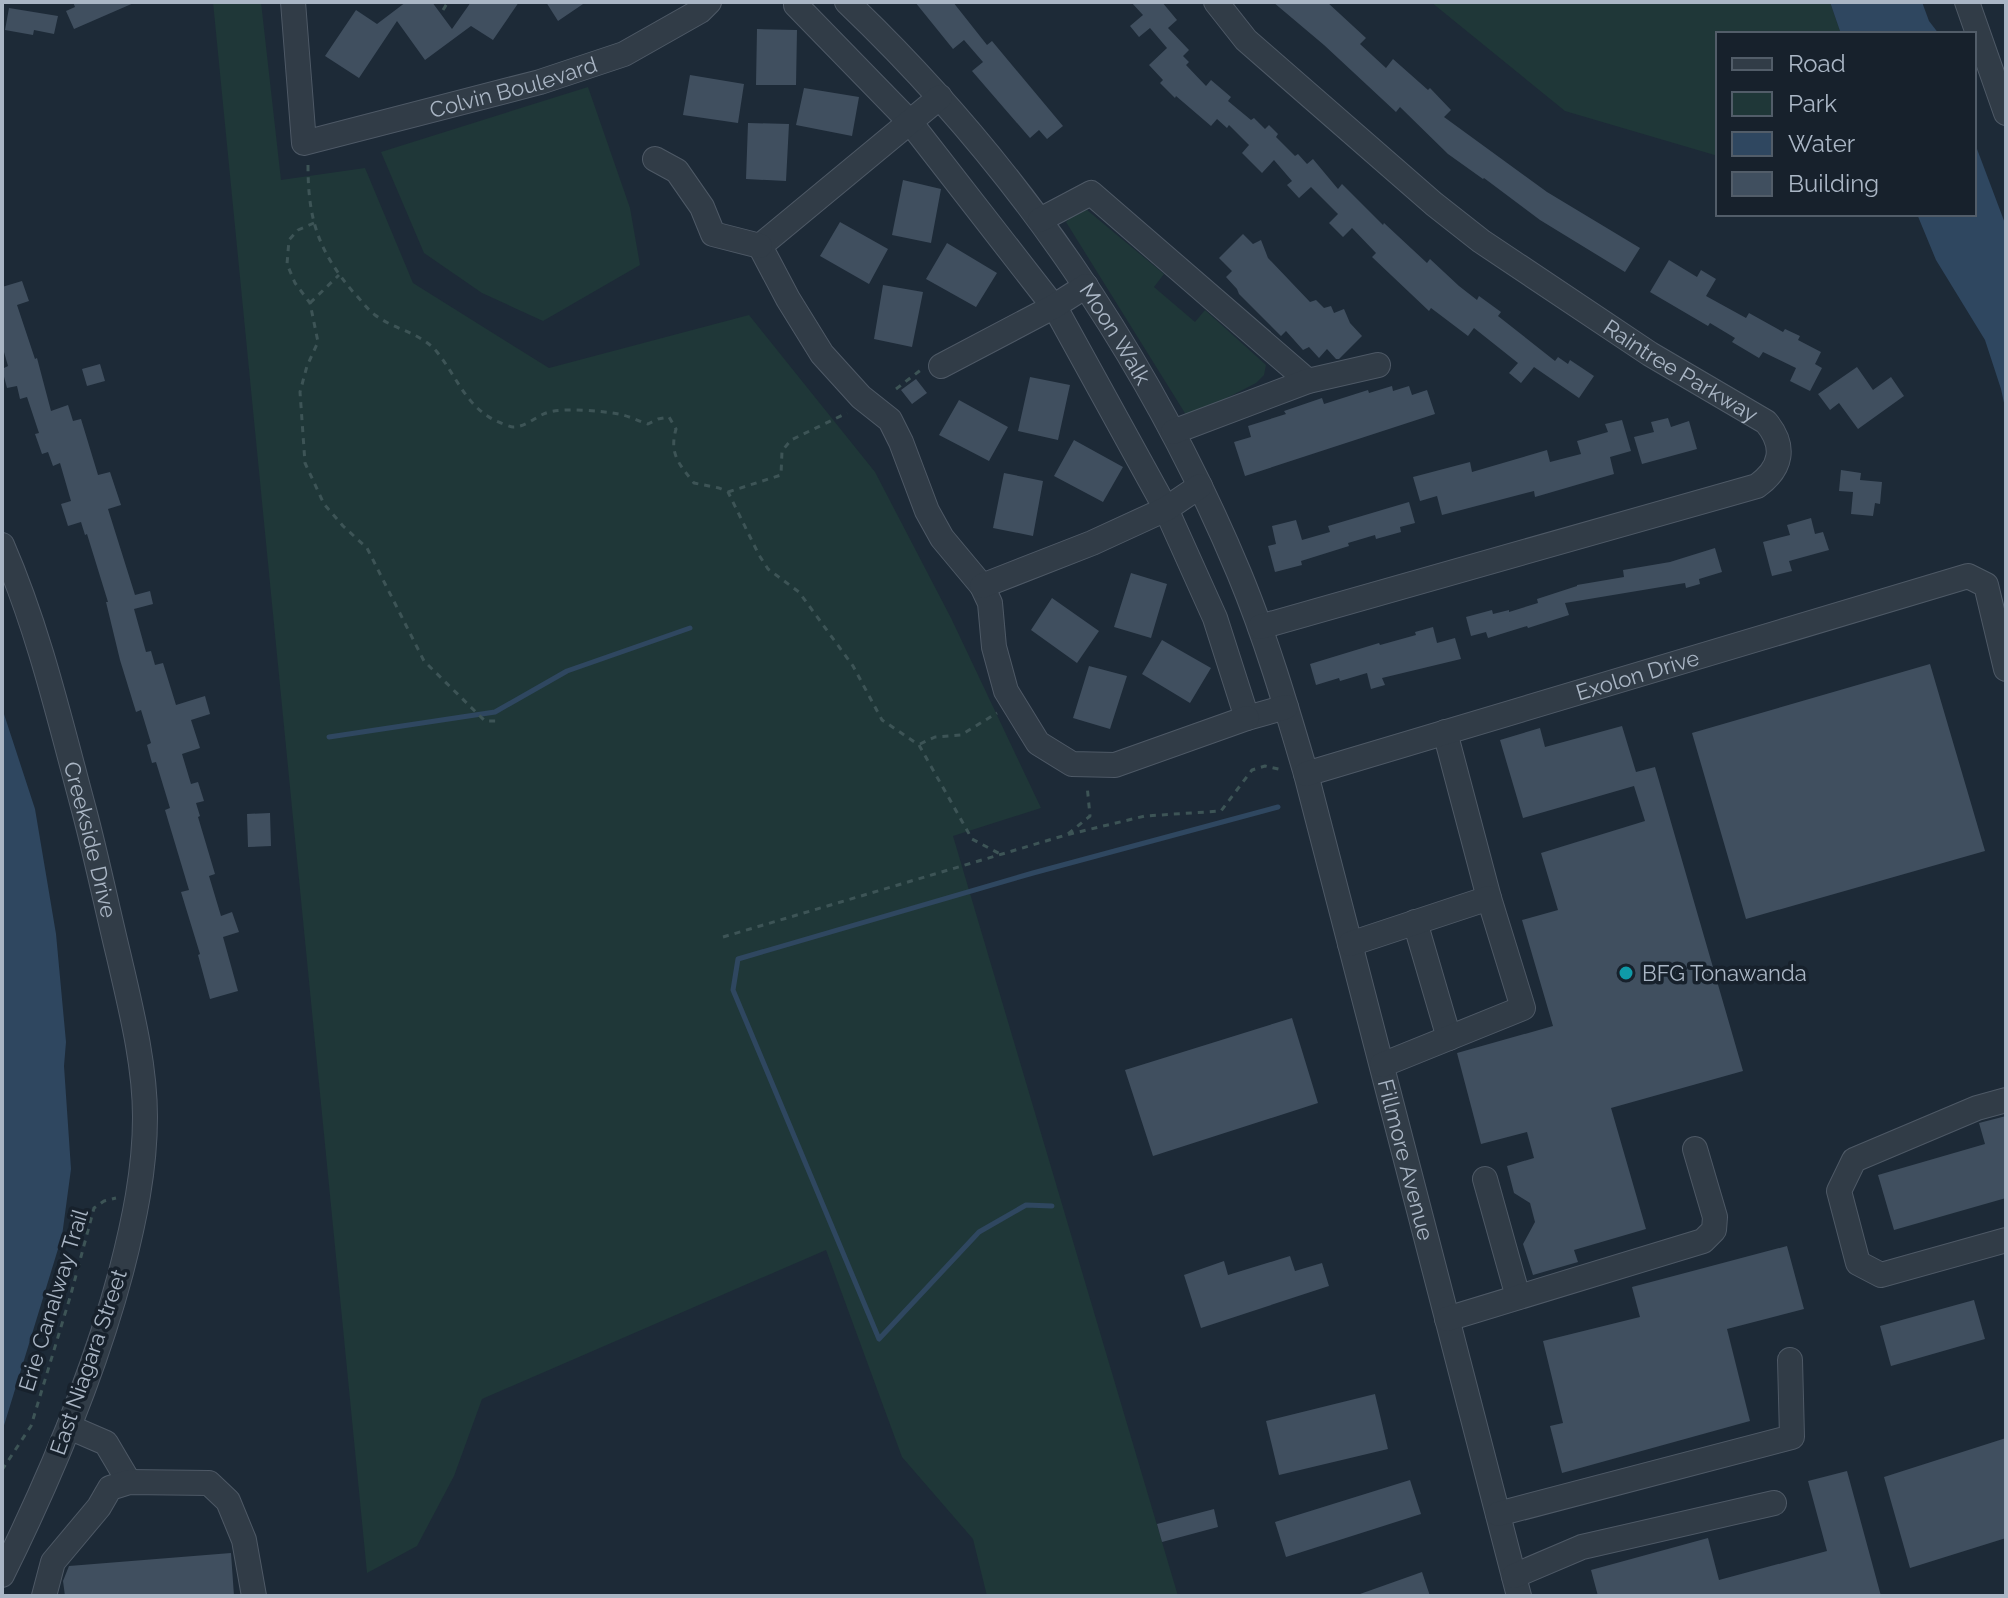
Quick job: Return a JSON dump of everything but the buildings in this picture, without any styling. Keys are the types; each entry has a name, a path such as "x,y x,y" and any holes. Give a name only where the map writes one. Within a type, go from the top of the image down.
{"street":[{"path":"293,2 304,143"},
{"name":"Moon Walk","path":"847,2 940,97 1005,174 1086,286 1136,365 1200,486 1239,573 1289,715"},
{"name":"Raintree Parkway","path":"1216,2 1246,40 1434,204 1481,241 1650,354 1766,422 1779,444 1775,468 1769,478 1757,486 1260,627"},
{"path":"1967,2 2006,113"},
{"name":"Colvin Boulevard","path":"304,143 540,82 624,54 701,5"},
{"path":"796,5 910,122 1053,307 1166,509 1215,618 1247,718"},
{"path":"760,246 940,97"},
{"path":"655,159 677,171 702,207 713,234 760,246 822,354 861,397 890,420 927,511 942,538 982,586 990,603 994,647 1006,691 1038,743 1072,764 1115,765 1247,718 1289,715"},
{"path":"1040,220 1091,193 1308,381"},
{"path":"941,366 1053,307 1086,286"},
{"path":"1173,432 1308,381 1378,365"},
{"path":"982,586 1092,543 1166,509 1200,486"},
{"name":"Creekside Drive","path":"2,545 37,634 102,883 143,1076 144,1141"},
{"name":"Exolon Drive","path":"1306,774 1968,576 1986,585 2006,669"},
{"name":"Fillmore Avenue","path":"1289,715 1516,1586"},
{"path":"1382,1065 1523,1008 1489,898 1445,732"},
{"path":"1350,944 1489,898"},
{"path":"1415,922 1449,1038"},
{"path":"2006,1100 1977,1108 1854,1160 1839,1191 1858,1263 1881,1275 2006,1240"},
{"name":"East Niagara Street","path":"2,1575 69,1427 103,1335 139,1193 144,1141"},
{"path":"1447,1319 1703,1241 1714,1230 1715,1217 1695,1149"},
{"path":"1485,1179 1518,1297"},
{"path":"1498,1514 1792,1437 1790,1360"},
{"path":"69,1427 106,1443 129,1482"},
{"path":"44,1596 53,1562 99,1507 110,1488 129,1482 209,1483 228,1501 244,1540 254,1596"},
{"path":"1516,1586 1582,1547 1774,1503"}],"path":[{"path":"443,10 448,2"},
{"path":"304,143 308,194 324,252 339,275 374,314 403,331 417,334 437,352 460,388 488,418 512,427 532,422 547,412 583,410 621,414 648,424 669,417 676,429 672,444 679,465 694,483 728,492 768,569 799,592 853,666 882,720 919,745 972,839 1002,855"},
{"path":"314,223 298,230 289,240 287,264 295,283 310,303 318,342 300,392 305,463 324,504 367,548 424,661 485,721 499,721"},
{"path":"310,303 339,275"},
{"path":"896,389 929,363 941,366"},
{"path":"728,492 781,475 782,451 791,440 849,412"},
{"path":"919,745 935,737 961,735 1000,711"},
{"path":"723,937 1066,835 1145,816 1221,811 1252,770 1265,766 1306,774"},
{"path":"1066,835 1090,816 1087,785"},
{"name":"Erie Canalway Trail","path":"2,1470 31,1426 94,1208 104,1201 124,1196"}],"green space":[{"path":"213,2 261,2 281,180 365,168 413,283 549,368 749,315 875,472 951,618 1041,808 953,836 1178,1596 987,1596 973,1539 902,1457 826,1250 482,1399 454,1476 417,1546 367,1573"},
{"path":"1431,2 1830,2 1840,32 1716,32 1716,155 1565,111"},
{"path":"588,87 630,208 640,265 543,321 482,293 424,253 381,152"},
{"path":"1087,210 1164,274 1154,287 1195,322 1205,310 1266,365 1264,375 1256,383 1188,418 1066,222"}],"water":[{"path":"1830,2 1922,2 1929,21 1937,32 1840,32"},
{"path":"1976,146 2006,226 2006,412 1985,340 1936,260 1918,216 1976,216"},
{"path":"2,708 35,809 56,934 66,1042 64,1066 71,1169 62,1236 2,1432"}],"waterway":[{"path":"329,737 495,712 567,671 690,628"},
{"path":"1052,1206 1026,1205 979,1232 879,1339 733,990 738,959 1033,873 1278,807"}],"place":[{"name":"BFG Tonawanda","path":"1626,973"}]}
